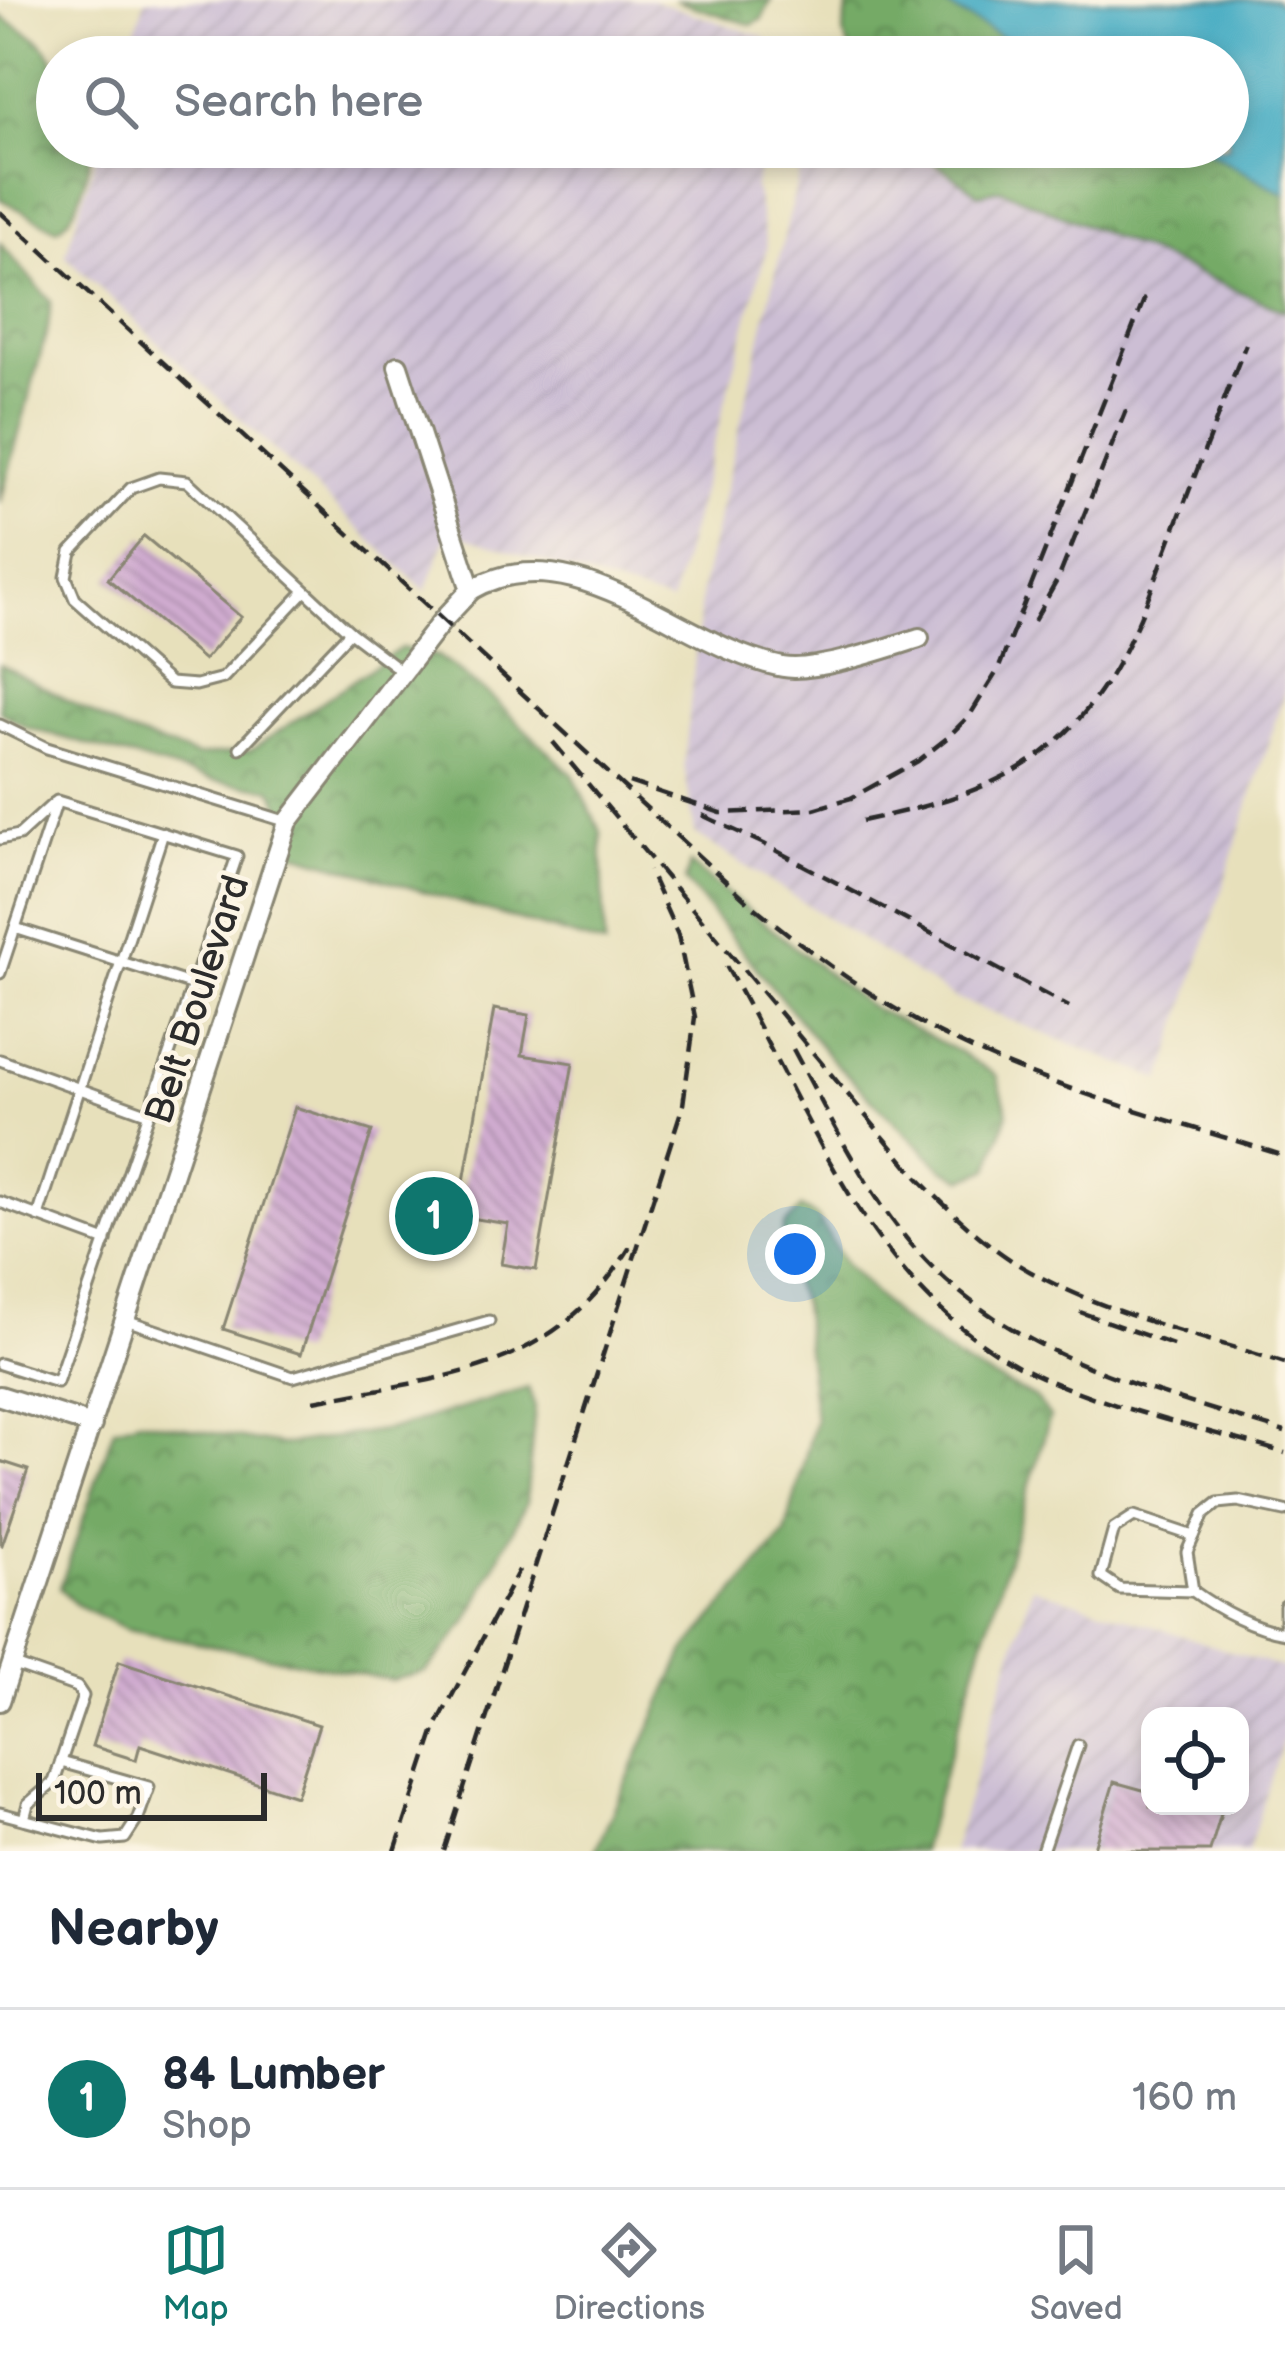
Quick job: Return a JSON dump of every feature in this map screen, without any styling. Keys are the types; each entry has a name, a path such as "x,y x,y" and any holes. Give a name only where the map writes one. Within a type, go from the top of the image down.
{"street":[{"path":"398,366 471,590 494,577 525,571 552,573 625,597 747,658 790,669 866,655 919,638"},
{"name":"Belt Boulevard","path":"0,1701 288,821 471,590"},
{"path":"0,1396 92,1425"}],"lane":[{"path":"305,591 223,678 196,685 170,683 75,599 66,577 71,552 131,488 159,478 187,481 350,632 403,672"},
{"path":"241,748 350,632"},
{"path":"0,725 46,748 288,821"},
{"path":"0,1364 57,1382 237,856 57,801"},
{"path":"0,839 20,835 57,801"},
{"path":"0,973 57,801"},
{"path":"38,1216 163,833"},
{"path":"15,928 193,986"},
{"path":"0,1060 149,1114"},
{"path":"0,1202 106,1240"},
{"path":"126,1319 293,1377 489,1321"},
{"path":"1193,1591 1187,1552 1204,1514 1218,1503 1238,1501 1285,1511"},
{"path":"1194,1536 1134,1516 1114,1529 1102,1576 1120,1589 1193,1591 1210,1604 1268,1630 1285,1630 1285,1606"},
{"path":"12,1664 77,1687 83,1696 54,1782 28,1804 23,1820"},
{"path":"1042,1851 1078,1745"},
{"path":"0,1813 103,1840 125,1838 149,1787 61,1762"}],"shaded area":[{"path":"145,0 652,0 761,36 134,36"},
{"path":"92,168 760,168 755,186 767,247 671,603 448,531 426,591 65,256"},
{"path":"800,168 939,168 979,194 1001,189 1285,311 1285,690 1162,1080 954,998 695,834 684,765 702,587"},
{"path":"1032,1587 1285,1669 1285,1735 1248,1851 952,1851"}],"green space":[{"path":"674,0 771,0 762,19 752,25"},
{"path":"849,0 936,0 1000,36 844,36"},
{"path":"0,16 36,38 36,168 88,168 72,214 57,229 0,199"},
{"path":"942,168 1238,168 1285,194 1285,311 1001,189 979,194"},
{"path":"0,243 51,302 0,503"},
{"path":"401,648 438,656 490,696 573,775 601,832 605,946 279,848 288,822 272,789 215,781 26,727 0,711 0,664 126,732 197,756 250,751"},
{"path":"690,864 866,1004 997,1076 1008,1113 989,1169 963,1179 943,1169 833,1061 685,881"},
{"path":"801,1208 817,1217 846,1265 898,1318 964,1364 1035,1398 1050,1417 921,1851 595,1851 685,1651 785,1534 815,1420 802,1304 780,1255 784,1226"},
{"path":"528,1388 535,1407 526,1503 467,1622 426,1672 391,1680 127,1629 75,1604 60,1588 114,1428 139,1420 281,1445 396,1428"}],"water":[{"path":"936,0 1274,0 1285,6 1285,194 1238,168 1249,168 1249,36 1000,36"}],"building":[{"path":"144,536 241,617 204,660 108,579"},
{"path":"494,1009 529,1015 522,1055 573,1063 536,1270 501,1264 508,1224 458,1216"},
{"path":"295,1107 372,1131 301,1354 223,1329"},
{"path":"0,1461 28,1470 2,1545 0,1544"},
{"path":"119,1661 319,1725 296,1796 140,1745 136,1760 92,1746"},
{"path":"1114,1782 1141,1790 1141,1815 1221,1815 1210,1851 1093,1851"}],"railway":[{"path":"0,212 754,907 823,960 894,1008 986,1055 1112,1103 1285,1156"},
{"path":"629,782 721,813 814,809 851,798 918,761 947,738 970,715 998,670 1147,292"},
{"path":"862,821 933,804 1000,778 1042,753 1090,705 1139,619 1246,344"},
{"path":"1034,621 1059,577 1126,410"},
{"path":"553,742 917,1177 970,1229 1015,1262 1092,1301 1285,1363"},
{"path":"702,815 1069,1007"},
{"path":"444,1851 683,1105 695,1017 678,935 649,871"},
{"path":"726,966 852,1199 933,1302 982,1344 1041,1377 1131,1410 1285,1453"},
{"path":"793,1049 895,1224 934,1269 977,1305 1072,1360 1285,1432"},
{"path":"314,1401 451,1375 531,1345 567,1321 600,1289 630,1247"},
{"path":"1080,1312 1176,1346"},
{"path":"395,1851 437,1724 519,1570"}],"place":[{"name":"84 Lumber","path":"434,1216"}]}
